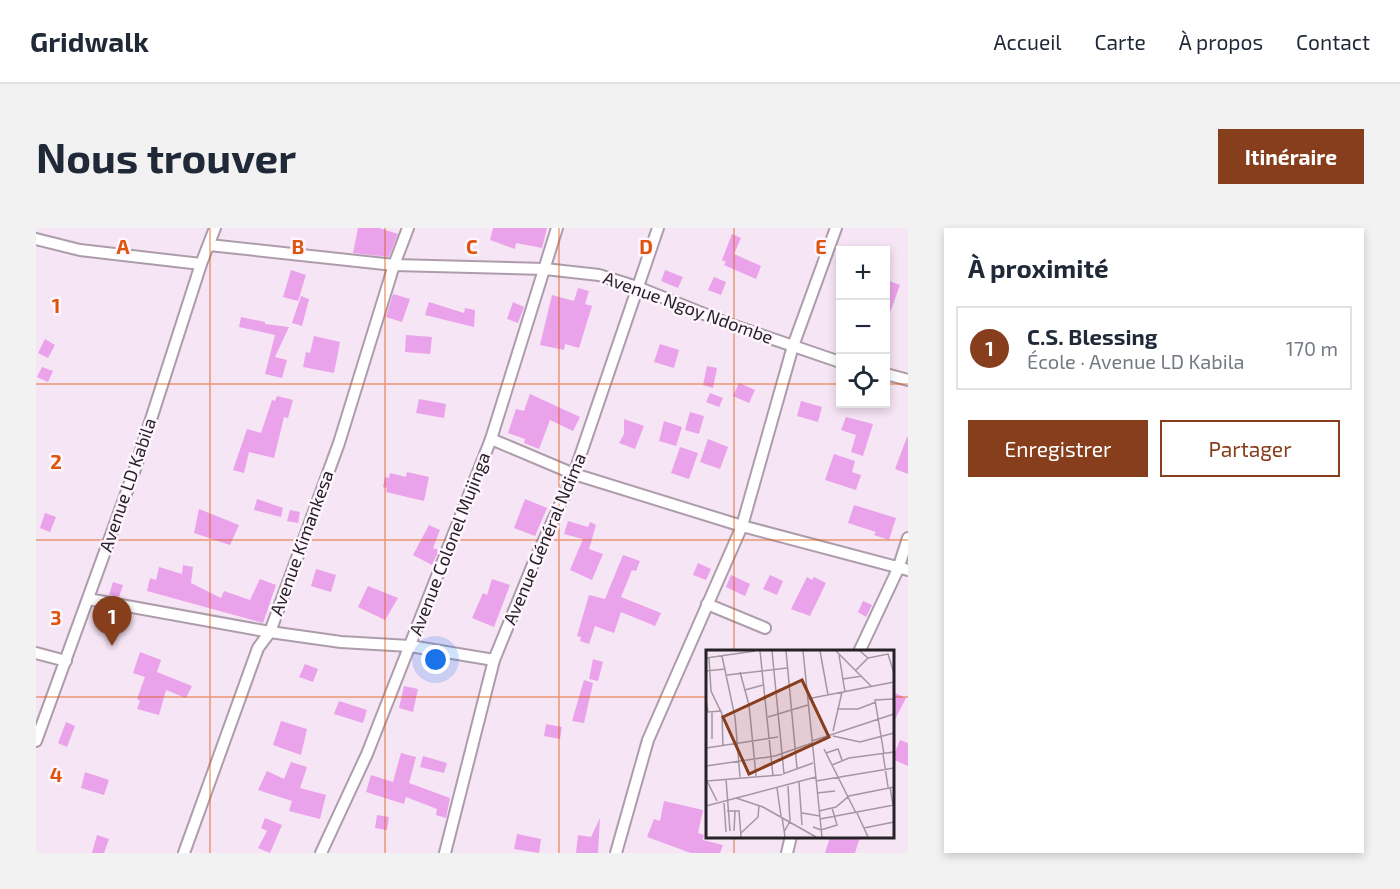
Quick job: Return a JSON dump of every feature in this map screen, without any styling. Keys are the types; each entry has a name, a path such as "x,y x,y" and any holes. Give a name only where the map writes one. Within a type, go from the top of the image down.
{"street":[{"name":"Avenue LD Kabila","path":"36,741 135,469 201,264 215,228"},
{"name":"Avenue Kimankesa","path":"184,853 258,648 270,632 339,443 394,265 408,228"},
{"name":"Avenue Colonel Mujinga","path":"321,853 367,754 491,439 557,228"},
{"name":"Avenue Général Ndima","path":"445,853 494,660 534,562 574,474 658,228"},
{"path":"616,853 648,740 742,526 793,346 836,228"},
{"path":"36,239 80,250 201,264"},
{"name":"Avenue Ngoy Ndombe","path":"209,245 394,265 545,269 599,275 637,287 729,324 836,361"},
{"path":"890,375 908,380"},
{"path":"491,439 574,474 742,526 903,570"},
{"path":"860,650 903,570 908,538"},
{"path":"88,599 270,632 341,642 410,646 494,660"},
{"path":"707,604 765,628"},
{"path":"36,653 66,661"},
{"path":"787,853 791,838"}],"building":[{"path":"358,228 379,228 398,234 389,257 353,253"},
{"path":"493,228 547,228 542,248 516,243 515,249 490,240"},
{"path":"732,234 741,238 734,254 761,266 756,279 724,265 726,262 722,260"},
{"path":"291,270 306,275 298,301 283,297"},
{"path":"665,270 683,277 678,288 661,281"},
{"path":"714,277 726,282 721,295 708,290"},
{"path":"890,281 900,285 890,313"},
{"path":"578,288 589,291 585,304 592,306 579,348 565,344 564,350 540,345 552,295 574,301"},
{"path":"393,294 410,299 402,322 386,317"},
{"path":"301,296 309,299 302,326 292,323"},
{"path":"429,302 464,313 465,308 475,310 474,327 425,315"},
{"path":"513,302 524,307 518,323 507,319"},
{"path":"241,317 265,322 265,324 289,327 275,357 287,360 282,378 265,374 275,335 239,327"},
{"path":"406,335 432,337 430,354 405,352"},
{"path":"314,336 340,342 334,373 303,367 306,352 310,353"},
{"path":"45,339 55,345 48,358 38,353"},
{"path":"660,344 679,350 674,368 654,362"},
{"path":"707,366 717,368 713,388 703,385"},
{"path":"42,367 53,371 48,382 37,377"},
{"path":"739,383 755,390 749,403 733,396"},
{"path":"710,393 723,398 719,407 706,402"},
{"path":"530,394 580,417 573,431 550,420 539,449 524,443 525,439 508,433 516,409 524,411"},
{"path":"277,396 293,400 288,418 284,417 274,458 249,452 244,473 233,470 247,429 261,433 272,400 275,401"},
{"path":"419,399 446,404 444,418 416,413"},
{"path":"801,401 822,407 818,422 797,416"},
{"path":"690,412 704,416 699,434 685,430"},
{"path":"846,417 873,424 863,456 851,452 856,435 841,430"},
{"path":"624,419 644,426 635,449 619,443 624,434"},
{"path":"664,421 682,427 676,446 659,441"},
{"path":"908,437 908,474 895,469"},
{"path":"708,439 728,447 720,469 700,462"},
{"path":"680,447 698,453 689,479 671,473"},
{"path":"834,454 855,461 852,472 861,475 856,490 825,480"},
{"path":"407,472 429,477 424,501 386,492 387,488 383,487 385,477 389,478 390,473 406,477"},
{"path":"257,499 283,508 281,517 254,510"},
{"path":"525,499 547,508 535,536 514,528"},
{"path":"854,505 896,518 889,540 874,535 876,532 848,523"},
{"path":"199,509 239,525 230,545 194,533"},
{"path":"290,510 300,512 298,523 287,521"},
{"path":"45,513 56,517 50,532 40,528"},
{"path":"568,521 588,527 590,522 596,525 589,549 603,554 592,580 570,570 583,539 564,534"},
{"path":"429,525 440,530 433,548 439,550 432,565 413,555"},
{"path":"623,555 640,561 636,571 632,570 621,597 661,613 655,626 621,612 614,633 595,626 589,644 580,641 581,637 577,636 589,595 605,599"},
{"path":"698,563 711,569 706,580 693,575"},
{"path":"183,565 193,567 191,583 221,598 224,591 250,600 260,579 276,585 263,623 147,591 150,578 156,580 159,567 182,574"},
{"path":"316,569 336,575 331,592 311,586"},
{"path":"731,575 750,584 745,596 726,587"},
{"path":"770,575 783,581 777,595 763,589"},
{"path":"807,577 812,580 814,577 826,583 810,616 791,609"},
{"path":"492,579 510,585 494,627 472,618 483,593 487,595"},
{"path":"113,582 123,585 119,597 109,595"},
{"path":"368,586 398,598 385,620 358,607"},
{"path":"863,601 872,605 866,617 858,612"},
{"path":"140,652 161,660 157,672 192,686 186,698 166,690 159,715 137,709 140,701 137,699 145,677 133,673"},
{"path":"593,659 603,662 598,681 589,679"},
{"path":"305,664 318,669 313,682 299,677"},
{"path":"584,680 593,683 584,723 572,721"},
{"path":"404,686 418,689 413,712 399,708"},
{"path":"893,692 906,698 893,723"},
{"path":"339,701 367,710 363,723 334,714"},
{"path":"281,721 307,729 301,755 273,745"},
{"path":"66,722 75,726 67,747 58,743"},
{"path":"546,724 562,727 560,739 544,736"},
{"path":"900,740 908,743 908,766 893,759"},
{"path":"401,753 416,757 409,783 450,798 446,818 436,815 437,809 406,797 404,804 366,792 371,775 393,782"},
{"path":"423,756 447,763 444,773 420,767"},
{"path":"291,762 307,767 300,788 326,795 320,819 289,811 292,801 258,790 267,771 284,779"},
{"path":"85,772 109,780 104,795 81,788"},
{"path":"664,801 703,810 698,833 704,835 703,840 723,845 720,853 691,853 647,837 654,819 660,821"},
{"path":"377,815 389,817 387,830 375,828"},
{"path":"265,818 282,825 270,853 258,848 267,831 261,828"},
{"path":"600,818 598,853 576,853 578,835 591,837"},
{"path":"517,834 541,839 539,853 514,849"},
{"path":"97,835 109,839 104,853 92,853"},
{"path":"830,838 860,838 855,853 825,853"}],"place":[{"name":"C.S. Blessing","path":"112,646"}]}
